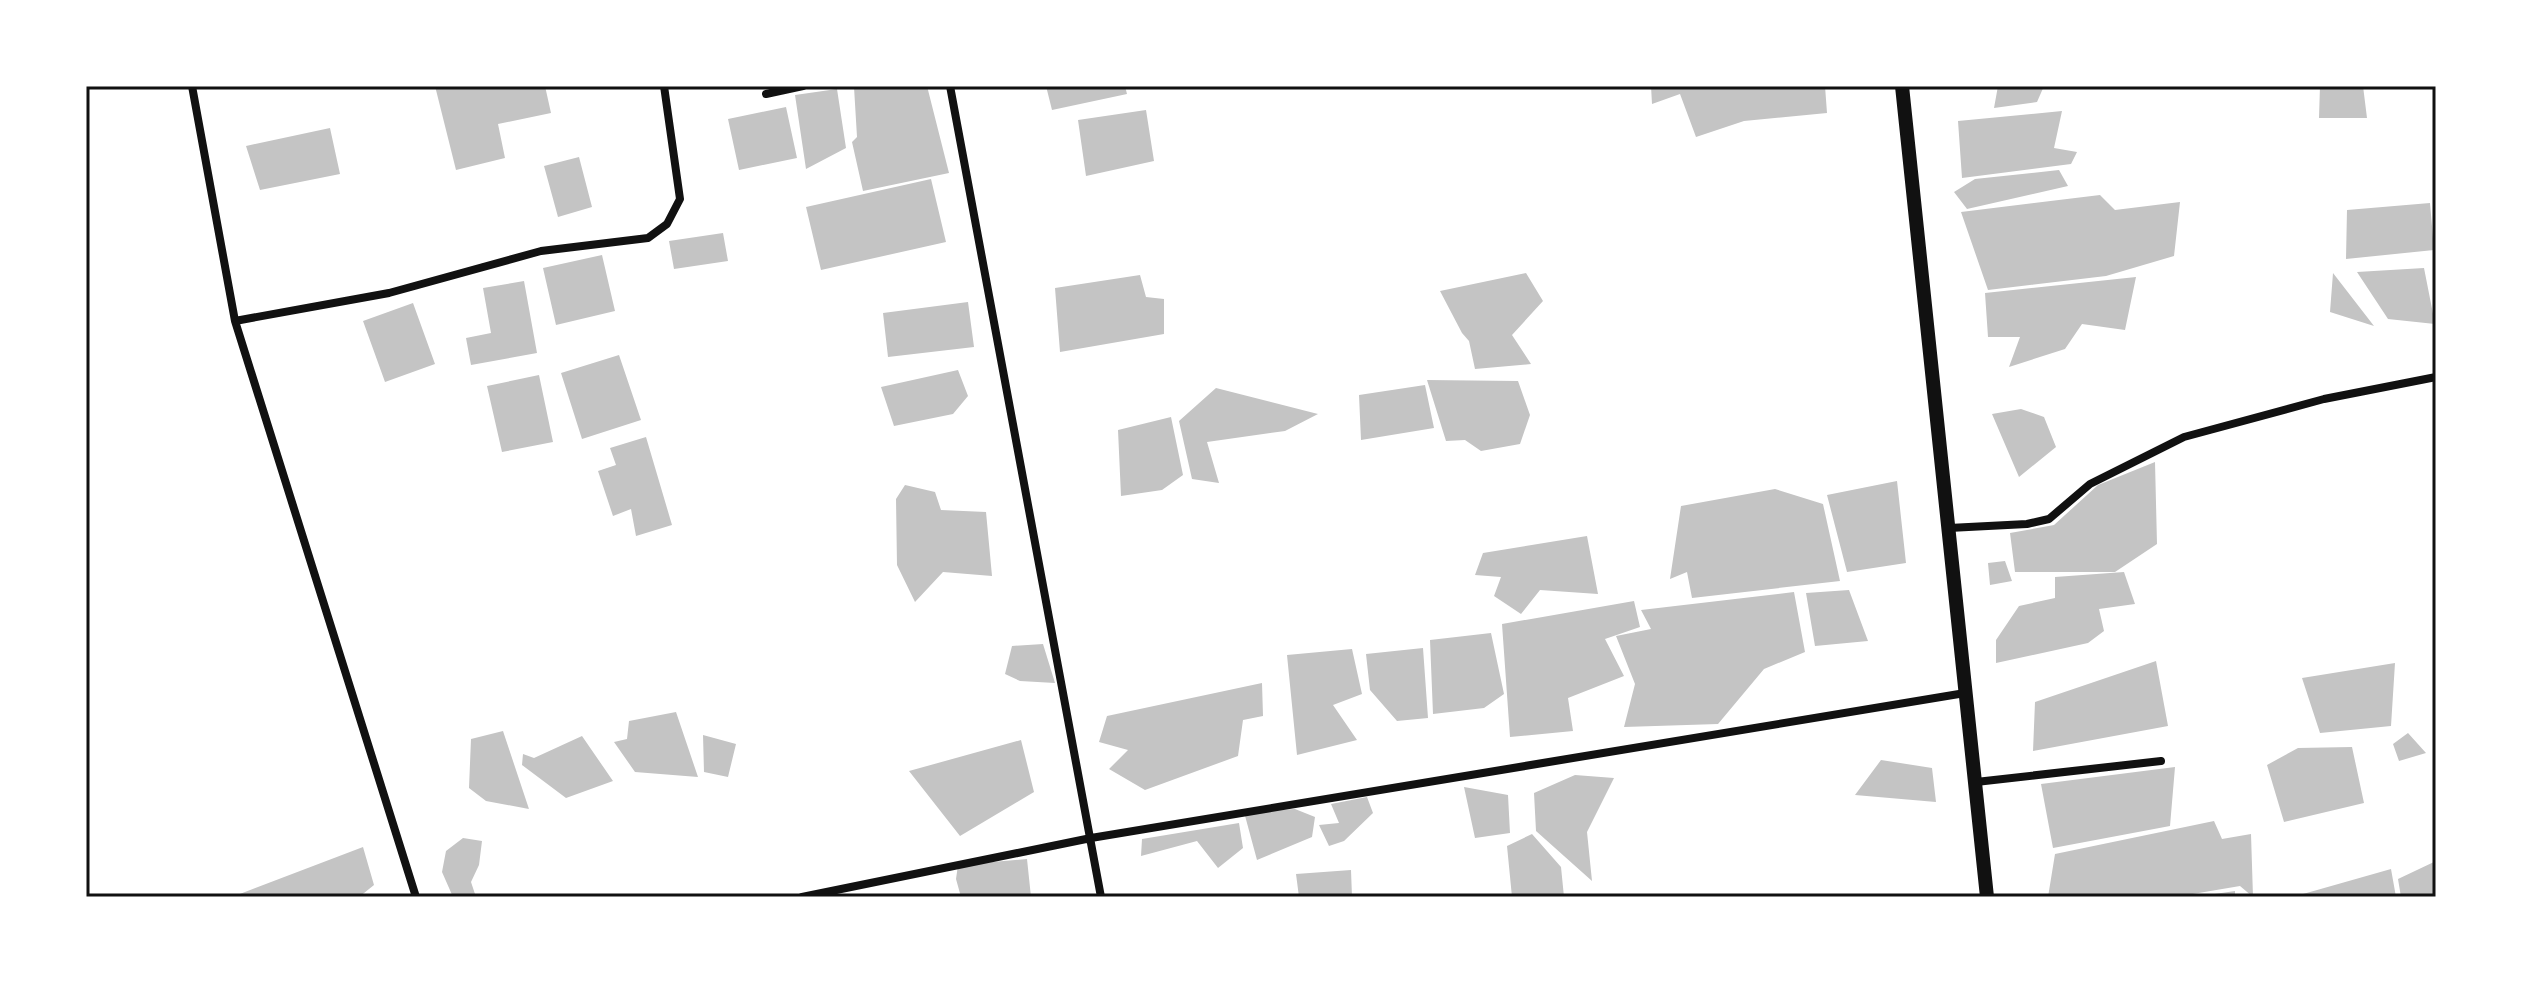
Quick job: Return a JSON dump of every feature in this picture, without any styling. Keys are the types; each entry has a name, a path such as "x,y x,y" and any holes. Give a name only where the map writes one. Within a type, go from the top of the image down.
{"street":[{"path":"192,86 235,321 416,897"},
{"path":"235,321 389,293 541,251 648,238 667,224 680,199 664,86"},
{"path":"766,94 803,86"},
{"path":"950,86 1101,897"},
{"path":"1902,86 1987,897"},
{"path":"1949,528 2027,524 2049,519 2090,484 2184,437 2324,399 2436,377"},
{"path":"802,897 1091,838 1965,693"},
{"path":"1976,782 2161,761"}],"building":[{"path":"435,86 545,86 551,113 498,124 505,158 456,170"},
{"path":"927,86 949,173 863,191 852,142 857,137 854,87"},
{"path":"1046,86 1125,86 1127,94 1052,110"},
{"path":"1651,86 1825,86 1827,113 1744,121 1696,137 1680,94 1652,104"},
{"path":"1998,86 2044,86 2037,102 1994,108"},
{"path":"2320,86 2363,86 2367,118 2319,118"},
{"path":"837,89 846,148 806,169 795,95"},
{"path":"786,107 797,158 739,170 728,119"},
{"path":"1146,110 1154,161 1086,176 1078,120"},
{"path":"2062,111 2054,148 2077,152 2071,164 1962,178 1958,121"},
{"path":"330,128 340,174 260,190 246,146"},
{"path":"579,157 592,207 558,217 544,166"},
{"path":"2059,170 2068,186 1967,209 1954,192 1975,179"},
{"path":"931,179 946,242 821,270 806,207"},
{"path":"2100,195 2115,210 2180,202 2174,256 2106,276 1988,290 1961,212"},
{"path":"2430,203 2434,250 2346,259 2347,210"},
{"path":"723,233 728,261 674,269 669,241"},
{"path":"602,255 615,311 556,325 543,268"},
{"path":"2424,268 2435,324 2388,319 2357,272"},
{"path":"1526,273 1543,301 1512,335 1531,364 1475,369 1469,341 1440,291"},
{"path":"2333,273 2374,326 2330,312"},
{"path":"1140,275 1146,297 1164,299 1164,334 1060,352 1055,288"},
{"path":"2136,277 2125,330 2082,324 2065,349 2009,367 2020,337 1988,337 1985,293"},
{"path":"524,281 537,353 471,365 466,338 491,333 483,288"},
{"path":"968,302 974,347 888,357 883,313"},
{"path":"413,303 435,364 385,382 363,321"},
{"path":"619,355 641,420 582,439 561,373"},
{"path":"958,370 968,396 953,414 894,426 881,387"},
{"path":"539,375 553,442 502,452 487,386"},
{"path":"1427,380 1518,381 1530,415 1520,444 1481,451 1465,440 1446,441"},
{"path":"1425,385 1434,428 1361,440 1359,395"},
{"path":"1216,388 1318,414 1285,431 1207,442 1219,483 1192,479 1179,421"},
{"path":"2021,409 2044,417 2056,447 2019,477 1992,414"},
{"path":"1171,417 1183,475 1162,490 1121,496 1118,430"},
{"path":"646,437 672,525 636,536 631,509 613,516 598,471 616,465 610,448"},
{"path":"2155,462 2157,544 2115,572 2015,572 2010,533 2054,525 2098,485"},
{"path":"1897,481 1906,563 1847,572 1827,495"},
{"path":"905,485 935,492 941,510 986,512 992,576 943,572 915,602 897,565 896,499"},
{"path":"1775,489 1823,504 1840,581 1692,598 1687,572 1670,579 1681,506"},
{"path":"1587,536 1598,594 1540,590 1521,614 1494,596 1501,577 1475,575 1483,553"},
{"path":"2005,561 2012,581 1990,585 1988,563"},
{"path":"2124,572 2135,604 2099,609 2104,631 2088,643 1996,663 1996,640 2019,606 2055,598 2055,577"},
{"path":"1849,590 1868,641 1815,646 1806,593"},
{"path":"1794,592 1805,652 1764,669 1718,724 1624,727 1635,684 1616,636 1651,629 1641,610"},
{"path":"1634,601 1640,627 1605,639 1624,676 1568,698 1573,731 1510,737 1502,624"},
{"path":"1491,633 1504,694 1484,708 1433,714 1430,640"},
{"path":"1043,644 1055,683 1020,681 1005,674 1012,646"},
{"path":"1423,648 1428,718 1397,721 1370,690 1366,654"},
{"path":"1352,649 1362,694 1333,705 1357,740 1297,755 1287,655"},
{"path":"2156,661 2168,726 2033,751 2035,702"},
{"path":"2395,663 2391,726 2320,733 2302,678"},
{"path":"1262,683 1263,716 1243,720 1238,756 1145,790 1109,769 1128,750 1099,742 1107,716"},
{"path":"676,712 698,777 635,772 614,742 627,739 629,721"},
{"path":"503,731 529,809 486,801 469,788 471,739"},
{"path":"2408,733 2426,753 2399,761 2393,744"},
{"path":"703,735 736,744 728,777 704,772"},
{"path":"582,736 613,781 566,798 522,765 523,754 534,758"},
{"path":"1021,740 1034,792 960,836 909,771"},
{"path":"2352,747 2364,803 2284,822 2267,765 2298,748"},
{"path":"1881,760 1932,768 1936,802 1855,795"},
{"path":"2175,767 2170,826 2053,848 2041,784"},
{"path":"1575,775 1614,778 1587,832 1592,881 1536,831 1534,793"},
{"path":"1464,787 1508,795 1510,833 1475,838"},
{"path":"1367,797 1373,813 1344,841 1329,846 1319,825 1339,823 1331,804"},
{"path":"1295,809 1315,817 1312,837 1257,860 1244,812"},
{"path":"2214,821 2222,839 2251,834 2253,897 2240,886 2175,897 2048,897 2055,854"},
{"path":"1239,823 1243,848 1218,868 1197,841 1141,856 1142,839"},
{"path":"1532,834 1561,867 1564,897 1512,897 1507,846"},
{"path":"463,838 482,841 479,865 471,882 476,897 453,897 442,872 446,851"},
{"path":"363,847 374,885 359,897 232,897"},
{"path":"1027,859 1031,897 961,897 956,879 958,865"},
{"path":"2436,861 2436,897 2401,897 2398,879"},
{"path":"2391,869 2396,897 2296,897 2296,896"},
{"path":"1351,870 1352,897 1299,897 1296,874"},
{"path":"2235,891 2235,897 2208,897 2208,895"}]}
